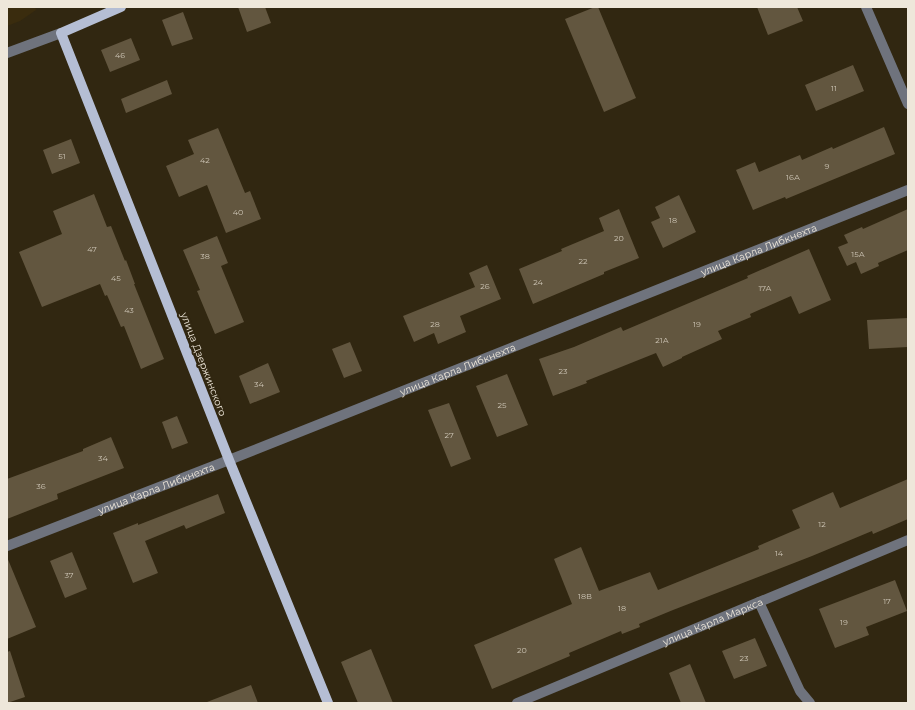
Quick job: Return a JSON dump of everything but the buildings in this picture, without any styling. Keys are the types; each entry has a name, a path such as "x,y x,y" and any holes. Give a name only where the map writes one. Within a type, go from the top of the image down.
{"main road":[{"path":"61,33 121,7"},
{"name":"улица Дзержинского","path":"61,33 229,460 328,703"}],"street":[{"path":"866,7 908,104"},
{"path":"7,53 61,33"},
{"name":"улица Карла Либкнехта","path":"7,546 229,460 908,190"},
{"name":"улица Карла Маркса","path":"517,703 908,540"},
{"path":"759,602 800,691 810,703"}],"shaded area":[{"path":"7,7 35,7 36,10 20,21 7,26"}]}
